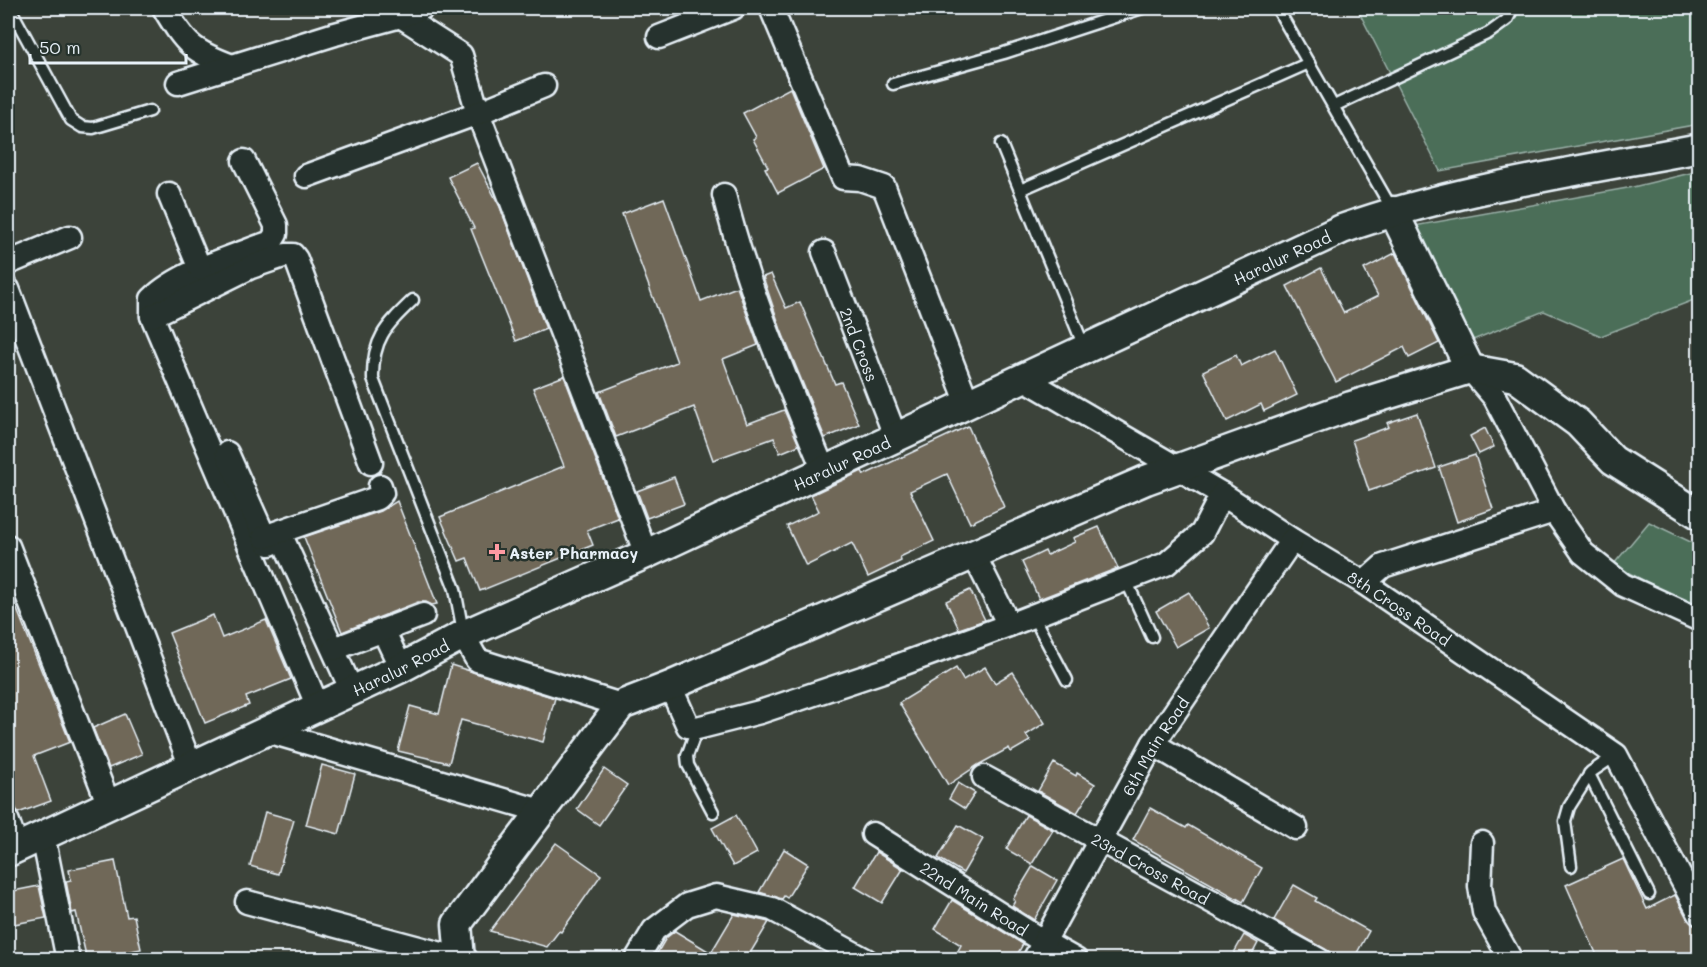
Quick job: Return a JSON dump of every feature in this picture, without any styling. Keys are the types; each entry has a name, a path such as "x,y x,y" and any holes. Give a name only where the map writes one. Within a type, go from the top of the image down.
{"street":[{"path":"164,8 178,31 192,47 232,66"},
{"path":"659,37 733,8"},
{"path":"771,8 843,178 860,179 884,187 968,404"},
{"path":"178,83 404,10 461,55 478,113 646,554"},
{"path":"306,176 478,113 544,86"},
{"name":"Haralur Road","path":"11,841 43,836 401,668 463,636 646,554 1342,229 1393,211 1464,193 1700,148"},
{"path":"244,161 276,225 276,234 271,242 200,269 159,292 152,299 264,537 270,544 280,540 284,542 352,691"},
{"path":"169,194 200,269"},
{"path":"724,195 738,249 772,346 824,471"},
{"path":"1393,211 1470,369 1496,398 1554,511 1583,552 1623,585 1700,620"},
{"path":"8,263 70,237"},
{"name":"2nd Cross","path":"824,252 896,438"},
{"path":"158,312 251,267 286,255 293,255 371,464"},
{"path":"8,289 191,767"},
{"path":"158,312 318,707"},
{"path":"248,902 462,959 457,924 621,705 670,686 1146,480 1352,406 1470,369 1515,377 1578,423 1613,460 1697,508"},
{"name":"8th Cross Road","path":"1023,378 1222,494 1292,540 1364,583 1616,755 1700,914"},
{"path":"264,537 377,498 382,493 380,486"},
{"path":"670,686 688,726 697,728 770,709 886,670 1166,564 1202,533 1222,494"},
{"path":"1364,583 1383,566 1554,511"},
{"name":"6th Main Road","path":"1039,951 1153,744 1292,540"},
{"path":"8,546 109,805"},
{"path":"974,555 1009,625"},
{"path":"334,649 423,615"},
{"path":"384,630 401,668"},
{"path":"463,636 477,660 621,705"},
{"path":"267,731 541,811"},
{"path":"1153,744 1296,828"},
{"name":"23rd Cross Road","path":"984,777 1319,960"},
{"name":"22nd Main Road","path":"873,834 1039,951 1076,960"},
{"path":"43,836 68,960"},
{"path":"1482,843 1480,886 1484,912 1511,960"},
{"path":"636,960 654,930 687,905 716,896 772,909 866,960"}],"lane":[{"path":"10,8 71,120 82,128 93,128 150,111"},
{"path":"893,84 1004,53 1142,8"},
{"path":"1277,8 1393,211"},
{"path":"1334,106 1489,33 1507,20 1513,8"},
{"path":"1020,190 1310,63"},
{"path":"1001,144 1085,349"},
{"path":"413,300 387,325 373,357 373,379 455,589 463,636"},
{"path":"1126,580 1152,637"},
{"path":"1033,616 1067,680"},
{"path":"697,728 687,756 688,765 713,812"},
{"path":"1571,866 1565,821 1569,807 1589,774 1616,755"},
{"path":"1589,774 1649,894"}],"green space":[{"path":"1357,8 1699,8 1699,124 1440,171"},
{"path":"1699,171 1699,298 1601,336 1544,311 1473,340 1414,226 1633,187"},
{"path":"1649,522 1699,546 1699,608 1613,565"}],"building":[{"path":"790,88 824,169 778,193 765,168 768,167 753,139 756,137 743,113"},
{"path":"477,163 500,207 546,329 516,341 471,229 474,228 448,177"},
{"path":"664,198 701,301 737,287 758,345 723,359 747,424 784,410 799,445 780,453 774,438 713,460 694,407 616,437 599,392 677,362 622,214"},
{"path":"1395,253 1439,343 1409,358 1404,347 1336,382 1287,286 1321,268 1344,313 1378,296 1364,269"},
{"path":"771,274 786,308 800,302 835,384 841,382 859,424 825,438 781,330 763,277"},
{"path":"1275,349 1297,395 1264,411 1261,404 1227,421 1203,371 1236,355 1241,366"},
{"path":"564,376 618,518 587,530 593,545 480,591 467,558 459,561 440,517 564,466 533,388"},
{"path":"1417,413 1436,468 1369,491 1352,440 1389,427 1387,423"},
{"path":"968,426 1004,507 970,523 947,474 910,491 934,541 900,557 901,561 868,577 852,543 806,566 787,526 819,511 811,495 862,471 864,475"},
{"path":"1485,428 1494,447 1479,454 1470,436"},
{"path":"1475,455 1493,509 1457,522 1439,467"},
{"path":"674,477 684,504 647,518 637,491"},
{"path":"397,501 437,604 418,602 342,632 304,537 381,511"},
{"path":"1099,527 1118,568 1039,599 1022,562 1045,551 1047,555 1075,542 1073,538"},
{"path":"8,587 70,742 34,756 51,801 18,813 8,790"},
{"path":"970,590 985,620 959,629 946,601"},
{"path":"1189,592 1209,628 1176,647 1156,611"},
{"path":"213,615 222,638 266,620 291,679 246,697 249,705 205,723 169,633"},
{"path":"451,665 555,698 543,742 461,720 449,763 398,751 410,706 439,714"},
{"path":"985,667 995,683 1013,672 1045,723 1026,735 1030,741 1011,752 1009,748 948,785 899,703 956,668 963,680"},
{"path":"125,714 142,754 109,768 93,728"},
{"path":"1054,763 1095,784 1077,813 1038,791"},
{"path":"322,765 355,774 339,834 306,825"},
{"path":"604,769 627,785 599,825 577,809"},
{"path":"958,783 975,793 965,809 949,799"},
{"path":"1150,808 1186,828 1188,825 1262,868 1243,902 1133,840"},
{"path":"265,812 294,820 278,874 250,866"},
{"path":"736,815 757,853 733,866 712,828"},
{"path":"1026,815 1053,830 1032,864 1006,849"},
{"path":"958,825 983,839 963,873 938,858"},
{"path":"556,843 601,875 561,932 559,931 547,947 490,931"},
{"path":"784,849 808,864 787,898 784,896 782,899 759,892"},
{"path":"876,852 903,869 882,903 855,887"},
{"path":"1623,859 1647,909 1675,895 1688,920 1696,926 1700,934 1700,955 1690,960 1599,960 1566,885"},
{"path":"115,861 127,917 134,916 141,949 87,960 76,912 72,913 66,881 71,880 69,870"},
{"path":"1033,866 1057,880 1034,920 1012,906 1015,901 1013,899"},
{"path":"1294,885 1317,898 1315,901 1369,931 1353,960 1344,960 1274,920"},
{"path":"39,886 46,918 14,924 8,892"},
{"path":"952,900 1023,944 1014,960 953,960 961,945 935,929"},
{"path":"734,914 769,922 746,960 725,960 712,951"},
{"path":"675,931 723,960 653,960 666,938"},
{"path":"1244,935 1258,943 1249,960 1230,960"}],"place":[{"name":"Aster Pharmacy","path":"497,552"}]}
